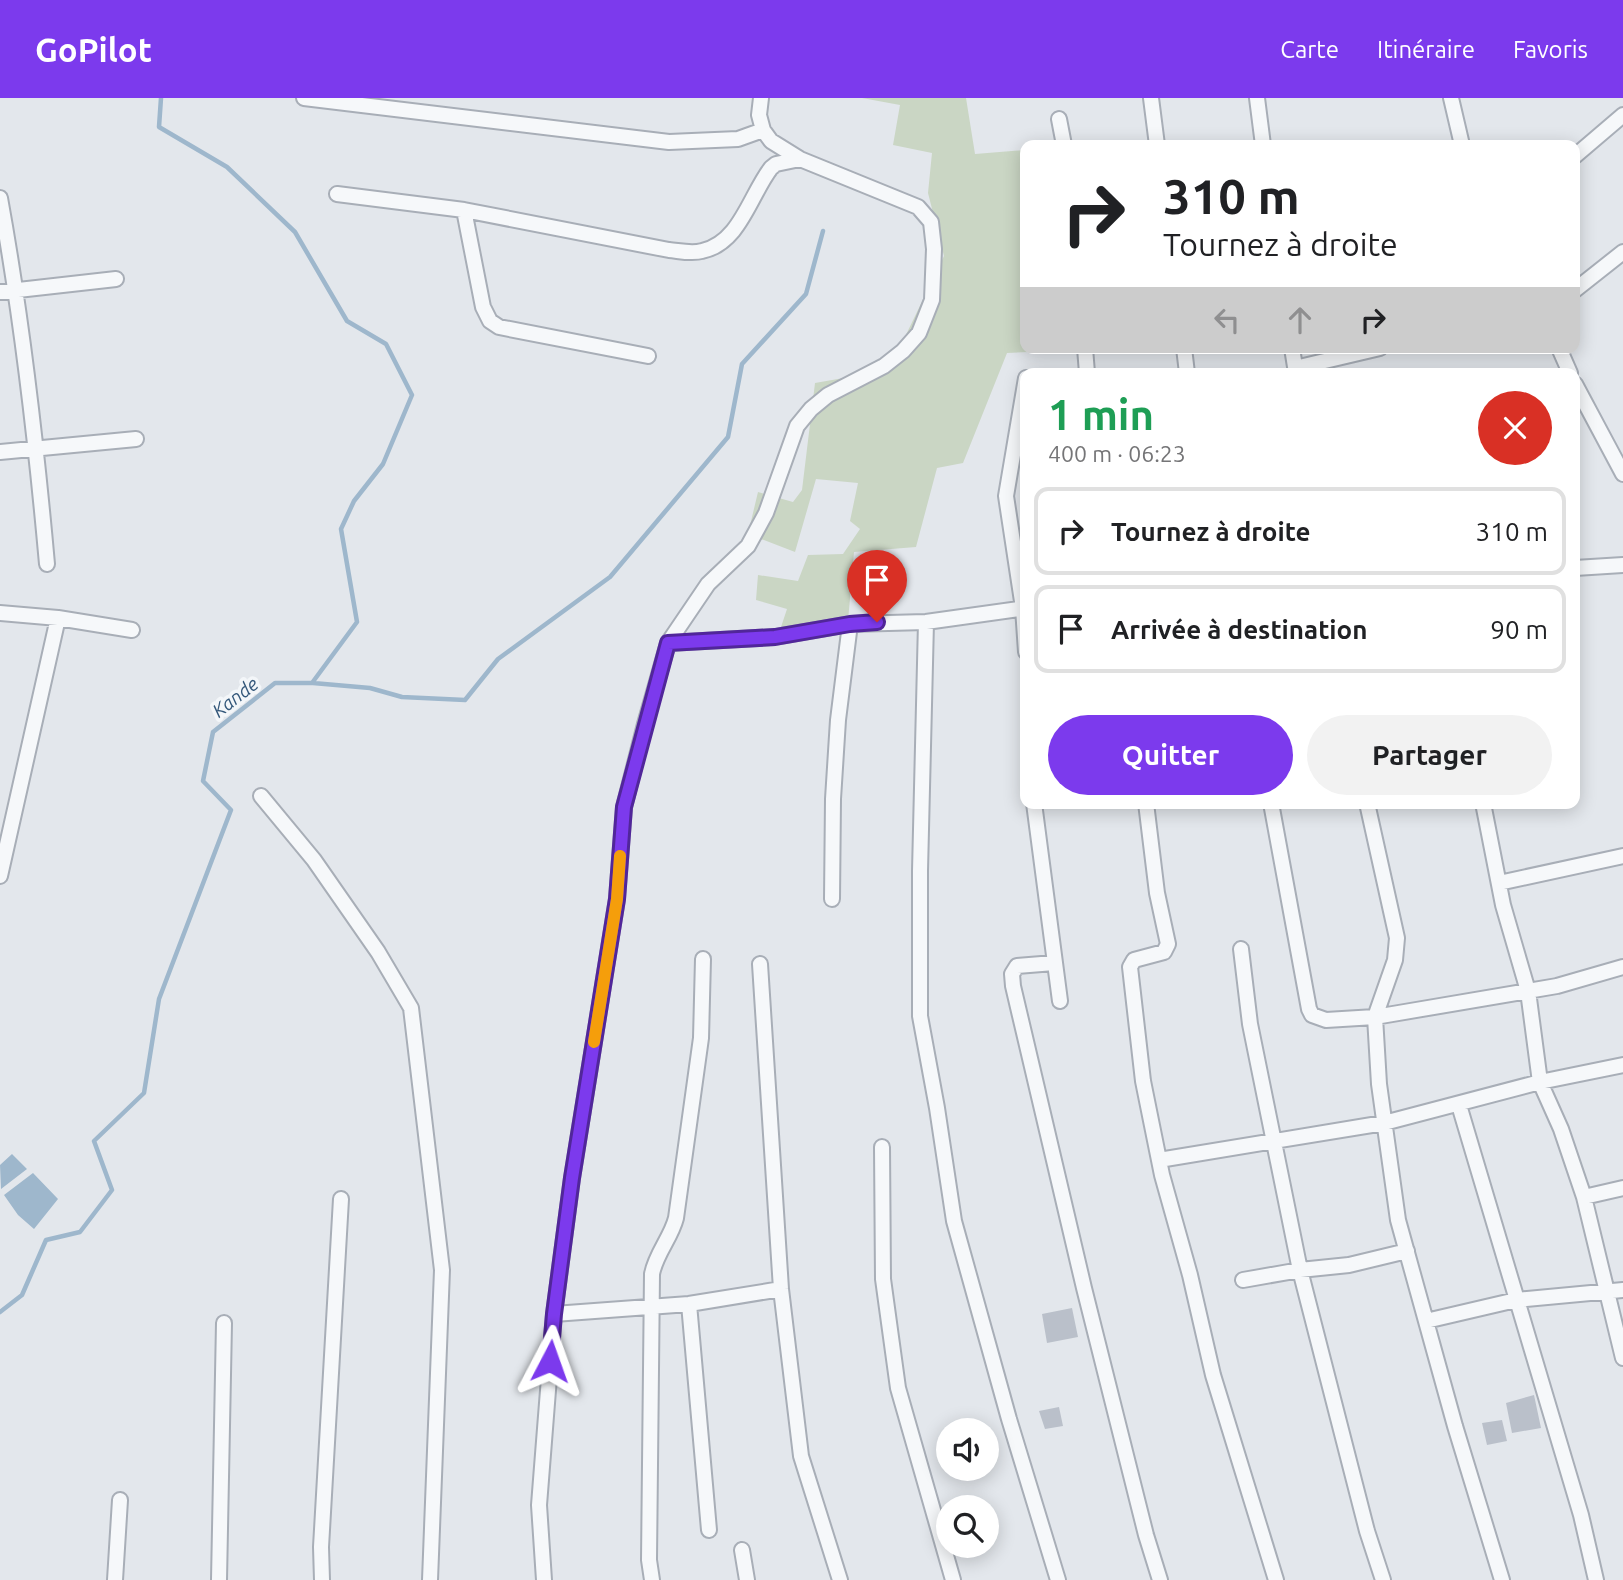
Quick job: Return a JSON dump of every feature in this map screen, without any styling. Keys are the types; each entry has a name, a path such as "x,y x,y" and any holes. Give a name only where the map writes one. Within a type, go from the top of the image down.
{"street":[{"path":"304,98 669,142 738,139 763,130"},
{"path":"544,1580 539,1505 554,1314 572,1178 617,899 624,807 668,643 708,584 748,547 766,513 797,426 811,408 828,395 884,366 903,351 919,333 932,300 934,249 931,222 918,207 800,159 771,141 763,130 759,115 761,98"},
{"path":"1151,98 1156,140"},
{"path":"1257,98 1262,140"},
{"path":"1451,98 1461,140"},
{"path":"1580,152 1623,115"},
{"path":"1059,119 1063,140"},
{"path":"337,194 464,210 669,250 699,252 716,247 732,232 771,168 776,164 800,159"},
{"path":"0,198 17,289 23,356 37,449 47,564"},
{"path":"464,210 483,307 490,321 499,327 648,356"},
{"path":"1580,286 1623,252"},
{"path":"0,292 116,279"},
{"path":"1304,368 1357,354"},
{"path":"1580,399 1619,458 1623,474"},
{"path":"1020,414 1006,495 1020,583"},
{"path":"0,452 136,439"},
{"path":"1580,568 1623,565"},
{"path":"668,643 775,637 850,624 926,622 1020,609"},
{"path":"0,613 58,618 132,630"},
{"path":"0,877 58,618"},
{"path":"926,622 920,871 920,1016 954,1221 1009,1419 1058,1580"},
{"path":"832,899 833,786 850,624"},
{"path":"261,796 314,860 378,952 411,1008 442,1270 430,1580"},
{"path":"1035,809 1060,1001"},
{"path":"1147,809 1157,893 1168,944 1164,953 1133,960 1130,973 1143,1081 1159,1160 1191,1275 1213,1375 1276,1580"},
{"path":"1272,809 1312,1015 1326,1020 1375,1017 1557,986 1623,967"},
{"path":"1368,809 1397,938 1395,960 1375,1017 1379,1084 1398,1220 1502,1580"},
{"path":"1484,809 1499,883 1528,990 1540,1082 1561,1129 1584,1197 1623,1358"},
{"path":"1499,883 1623,856"},
{"path":"1241,949 1250,1024 1300,1270 1367,1531 1383,1580"},
{"path":"652,1580 649,1560 651,1307 654,1264 676,1218 701,1038 704,959"},
{"path":"1054,962 1017,966 1012,974 1013,986 1084,1288 1146,1535 1160,1580"},
{"path":"760,964 781,1289 801,1457 840,1580"},
{"path":"1159,1160 1384,1123 1540,1082 1623,1065"},
{"path":"1459,1105 1581,1515 1596,1580"},
{"path":"882,1147 883,1279 898,1388 953,1580"},
{"path":"1584,1197 1623,1188"},
{"path":"322,1580 321,1547 341,1199"},
{"path":"1243,1280 1349,1265 1406,1251"},
{"path":"554,1314 689,1304 781,1289"},
{"path":"1426,1321 1516,1300 1623,1290"},
{"path":"689,1304 709,1530"},
{"path":"219,1580 224,1323"},
{"path":"115,1580 120,1500"},
{"path":"742,1550 747,1580"}],"green space":[{"path":"862,98 966,98 975,154 1020,150 1020,352 1007,353 963,463 937,468 916,547 854,552 848,621 779,633 787,609 756,600 758,575 798,581 808,555 843,554 860,529 850,521 858,483 816,479 795,552 748,534 758,492 793,502 802,490 815,383 889,370 944,256 928,193 932,153 893,145 900,105"}],"water":[{"path":"12,1154 27,1169 1,1189 0,1165"},
{"path":"33,1173 58,1199 34,1229 18,1215 4,1195"}],"building":[{"path":"1072,1308 1078,1337 1047,1343 1042,1314"},
{"path":"1534,1395 1541,1428 1512,1433 1506,1403"},
{"path":"1059,1407 1063,1426 1045,1429 1039,1411"},
{"path":"1502,1420 1507,1441 1487,1445 1482,1423"}],"waterway":[{"name":"Kande","path":"0,1312 22,1295 46,1240 80,1232 112,1190 94,1141 144,1093 159,999 231,810 203,781 213,732 275,683 312,683 357,622 341,529 354,501 383,464 412,395 386,344 347,321 295,232 227,167 159,127 161,98"},
{"path":"313,683 370,688 402,697 465,700 498,659 610,577 728,437 742,364 806,294 823,231"}],"slow traffic":[{"path":"594,1042 617,899 620,856"}],"route":[{"path":"550,1361 572,1178 617,899 624,807 668,643 775,637 877,622"}]}
